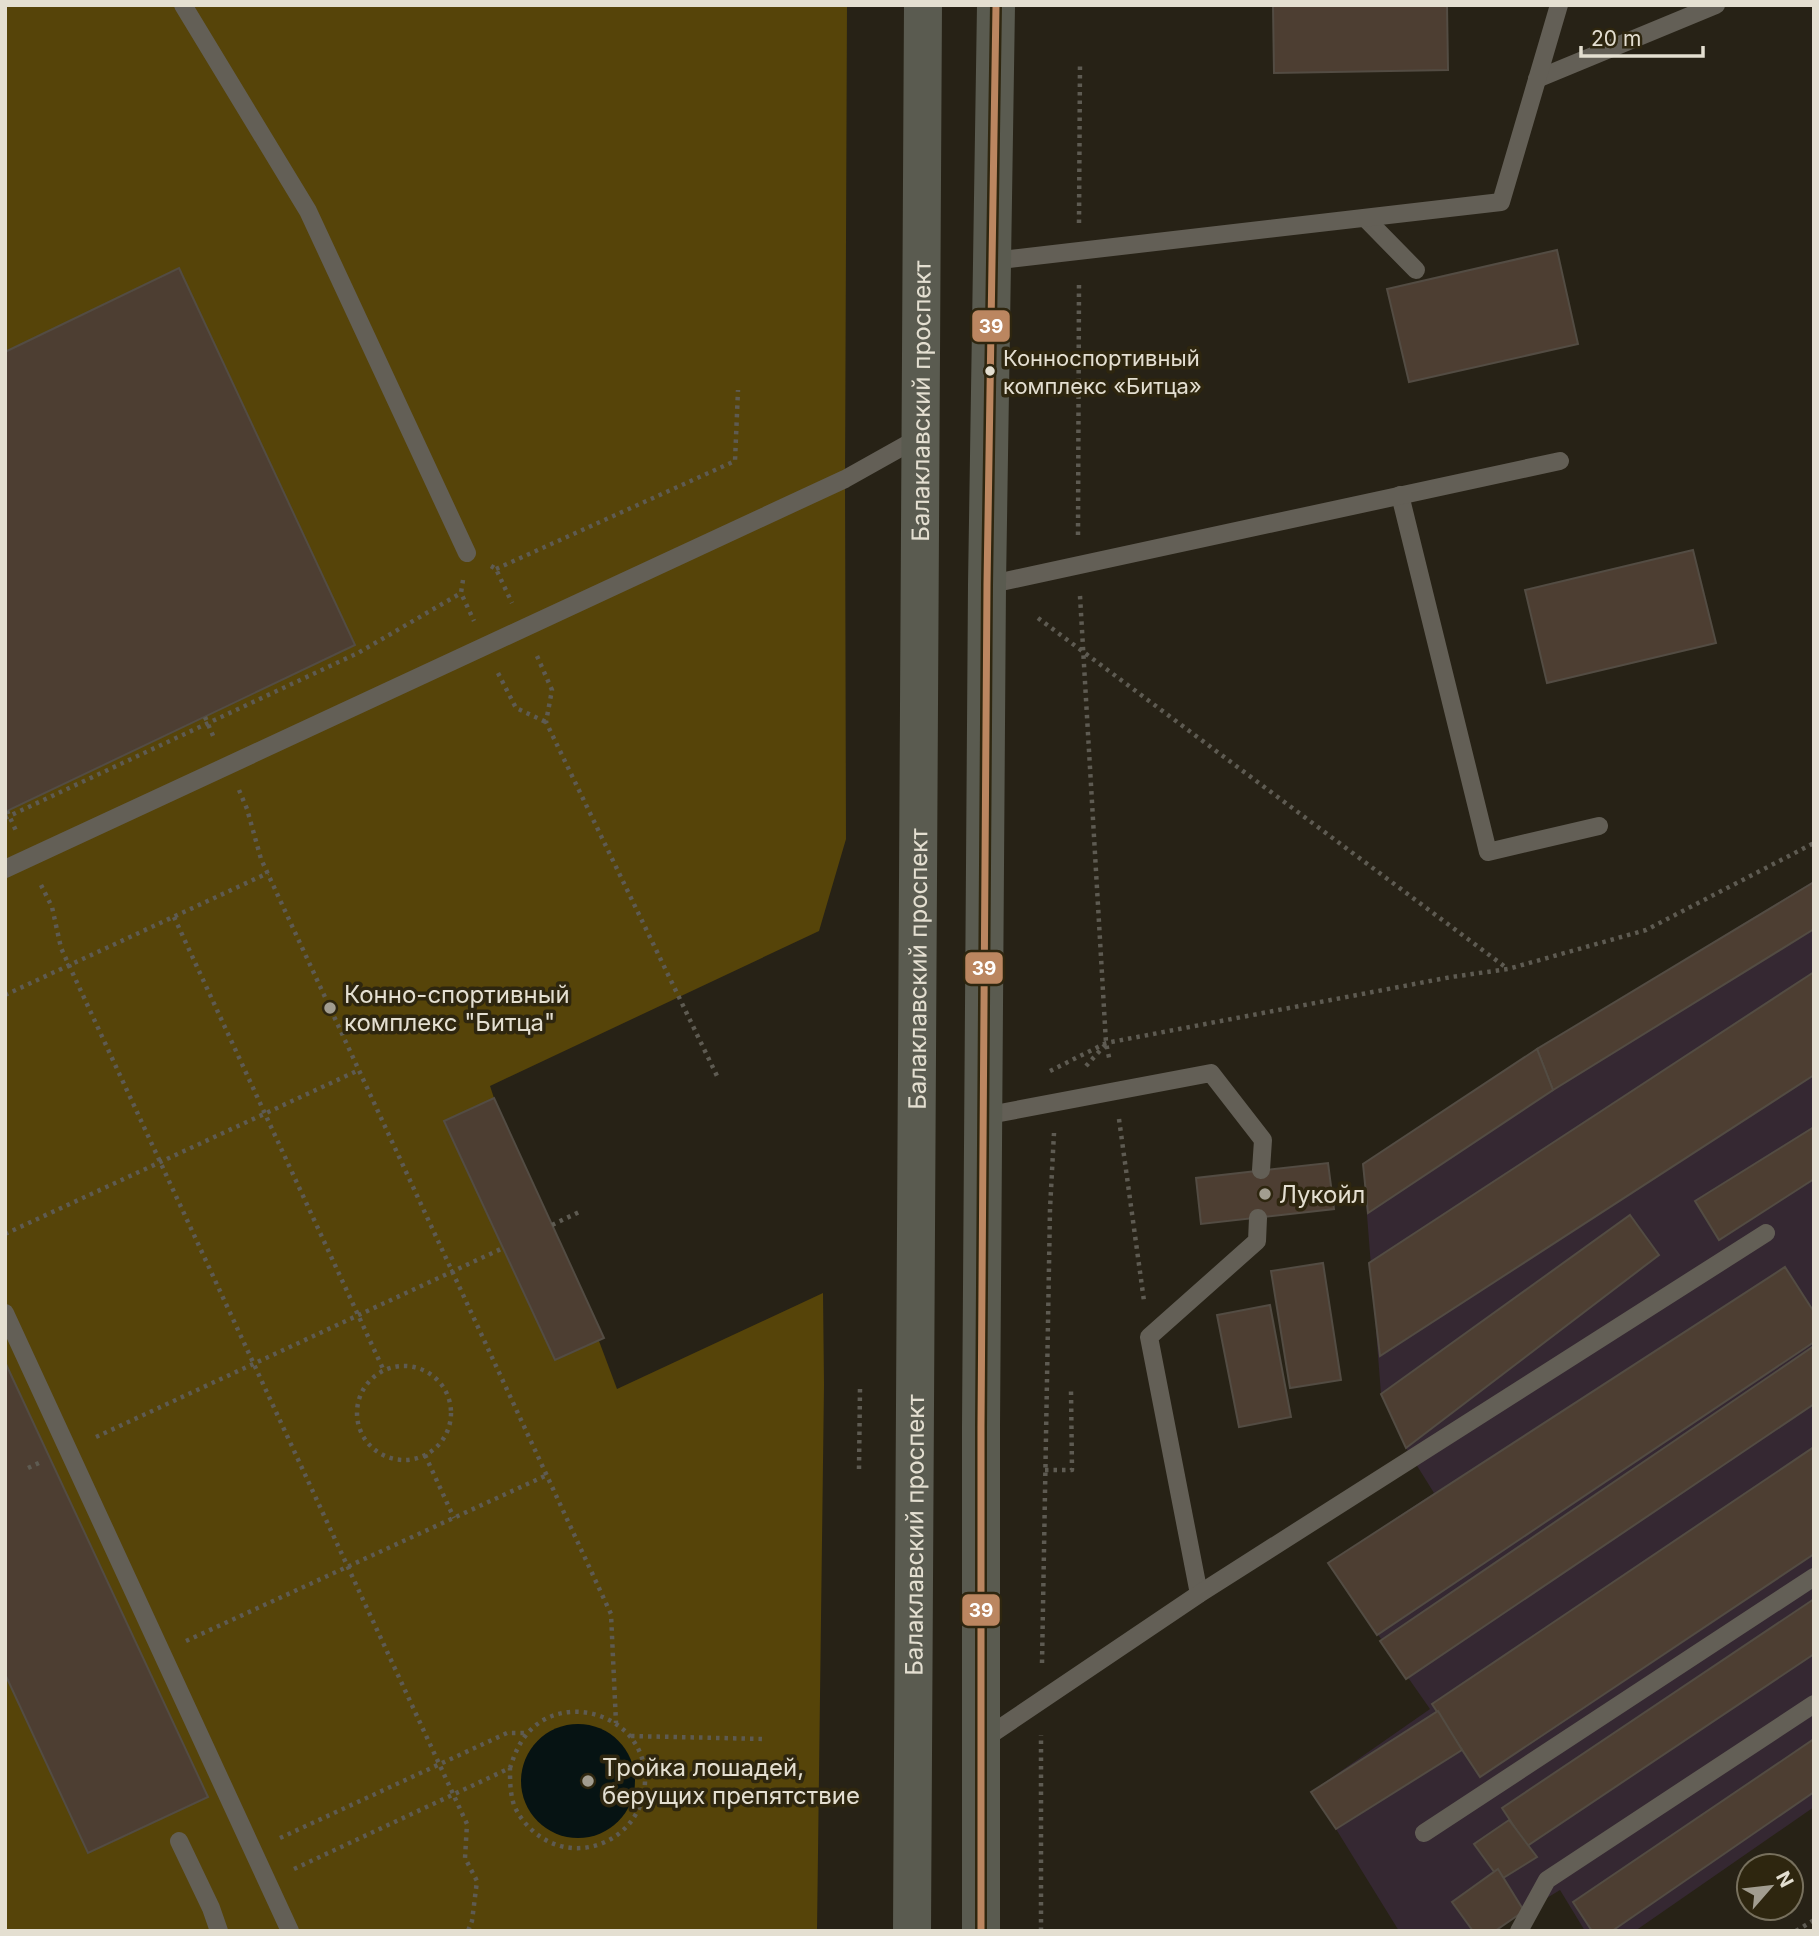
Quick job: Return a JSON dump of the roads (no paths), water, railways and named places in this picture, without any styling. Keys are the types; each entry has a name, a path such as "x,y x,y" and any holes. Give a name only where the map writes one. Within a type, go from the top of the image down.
{"main road":[{"name":"Балаклавский проспект","path":"912,1931 922,5"},
{"path":"981,1931 987,585 996,5"}],"lane":[{"path":"183,5 308,211 467,553"},
{"path":"992,261 1501,202 1559,5"},
{"path":"1537,79 1716,5"},
{"path":"1365,218 1416,270"},
{"path":"5,869 845,479 920,437"},
{"path":"987,585 1560,461"},
{"path":"1400,495 1488,852 1599,826"},
{"path":"984,1115 1211,1073 1263,1140 1261,1170"},
{"path":"1199,1594 1149,1337 1257,1241 1258,1218"},
{"path":"981,1741 1199,1594 1766,1233"},
{"path":"5,1313 290,1931"},
{"path":"1424,1833 1814,1577"},
{"path":"1519,1931 1547,1880 1814,1704"},
{"path":"179,1841 219,1931"}],"place":[{"name":"Конноспортивный комплекс «Битца»","path":"990,371"},
{"name":"Конно-спортивный комплекс \"Битца\"","path":"330,1008"},
{"name":"Лукойл","path":"1265,1194"},
{"name":"Тройка лошадей, берущих препятствие","path":"588,1781"}]}
